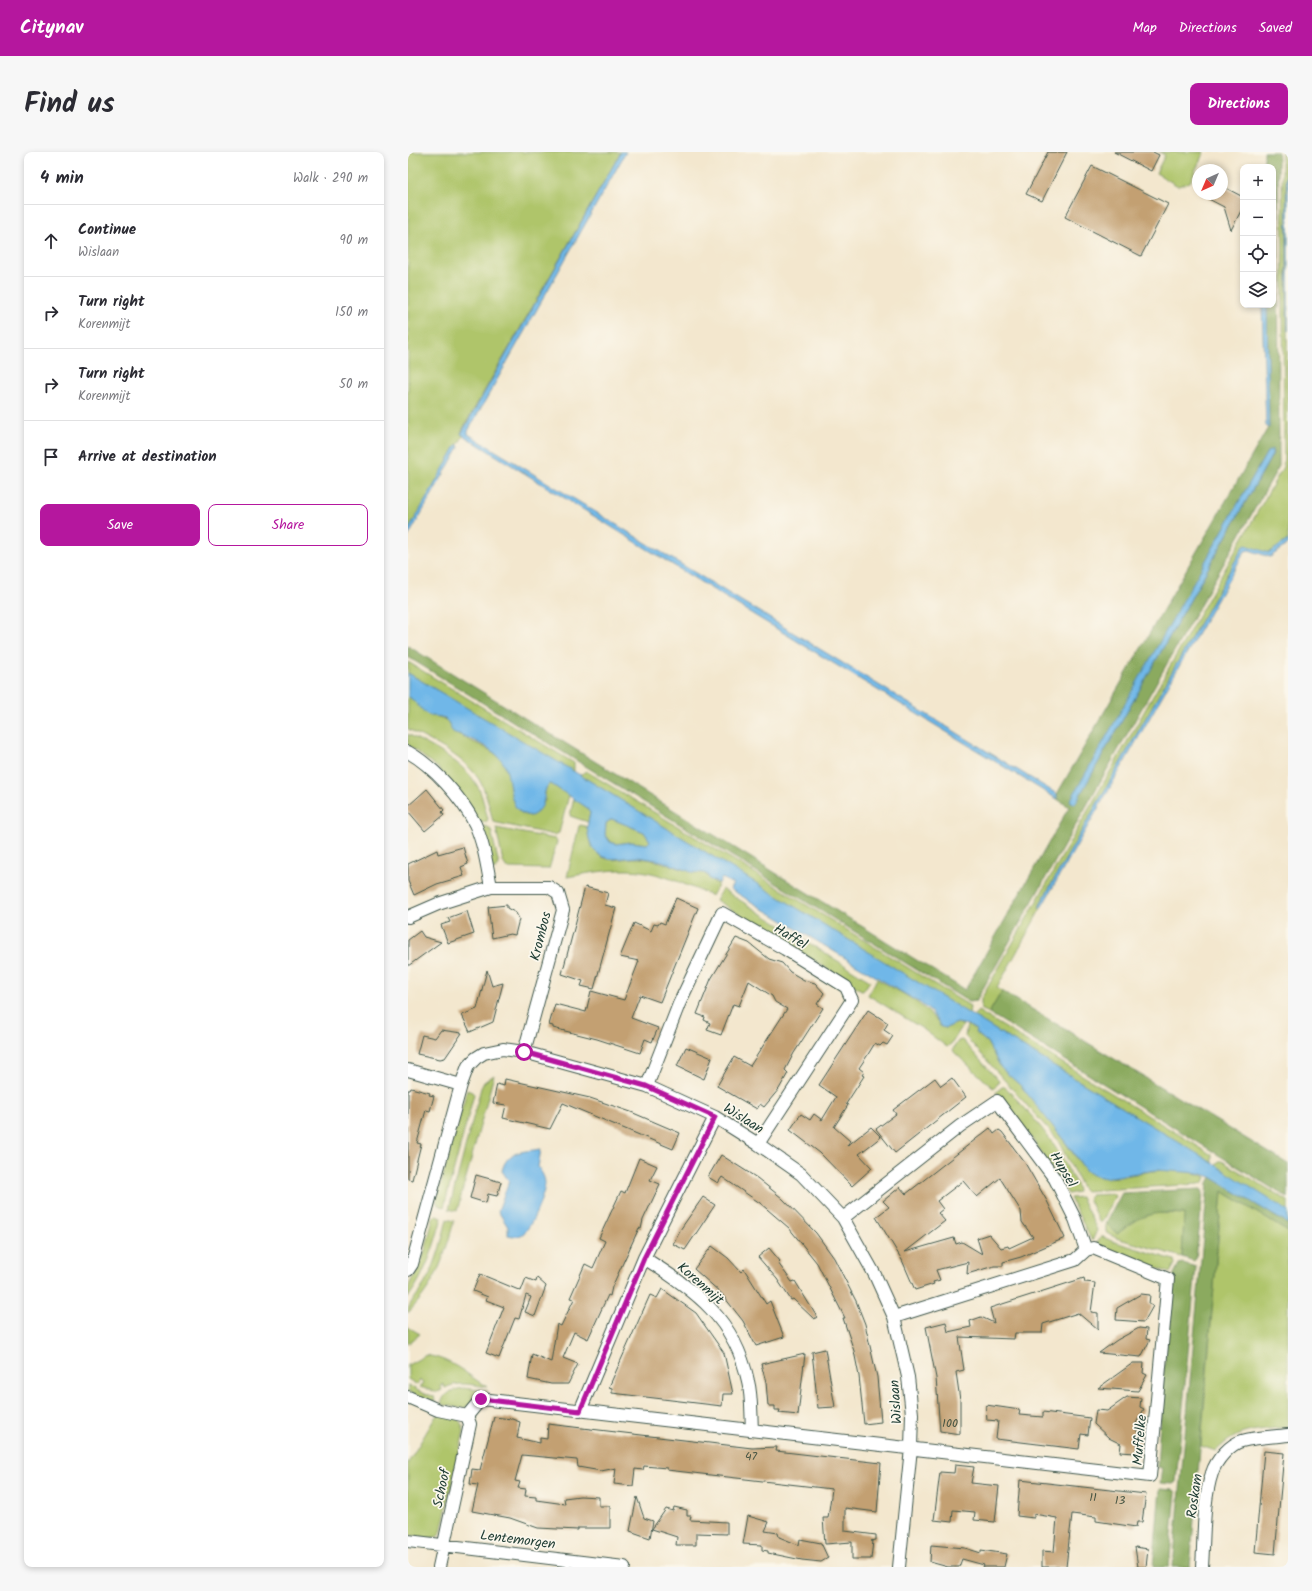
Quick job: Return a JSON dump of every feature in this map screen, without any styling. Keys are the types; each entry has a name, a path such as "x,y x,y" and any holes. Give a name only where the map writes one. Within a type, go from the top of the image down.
{"street":[{"path":"408,752 416,757 444,782 467,811 475,825 483,851 491,887"},
{"name":"Krombos","path":"408,917 438,904 491,887 549,887 558,893 562,910 524,1052"},
{"name":"Haffel","path":"646,1086 679,1004 722,913 785,949 846,987 852,1000 758,1144"},
{"name":"Wislaan","path":"408,1270 412,1264 461,1085 468,1066 484,1052 503,1049 524,1052 646,1086 715,1117 758,1144 801,1174 843,1218 875,1275 894,1317 908,1377 912,1414 911,1448 899,1567"},
{"path":"408,1070 461,1085"},
{"name":"Hupsel","path":"843,1218 960,1126 997,1101 1055,1179 1075,1219 1086,1250"},
{"path":"580,1411 644,1258 715,1117"},
{"name":"Muffelke","path":"911,1448 1150,1476 1168,1279 1106,1252 1092,1248 1086,1250"},
{"path":"894,1317 1075,1260 1086,1250"},
{"name":"Korenmijt","path":"644,1258 676,1278 706,1303 728,1329 740,1351 749,1383 752,1430"},
{"path":"408,1396 438,1410 468,1416 481,1399 911,1448"},
{"name":"Schoof","path":"439,1567 470,1424 468,1416"},
{"name":"Roskam","path":"1202,1567 1208,1490 1216,1463 1231,1447 1242,1441 1288,1435"},
{"name":"Lentemorgen","path":"408,1541 624,1567"}],"green space":[{"path":"408,152 621,152 462,430 461,434 463,436 408,531"},
{"path":"1159,152 1204,152 1198,164 1192,164 1192,178 1190,182 1178,186 1156,173 1165,155"},
{"path":"1264,152 1278,152 1279,466 976,1001 969,1002 408,657 408,646 965,990 1069,807 1057,799 1057,794 1269,426 1267,308 1276,308 1276,164 1264,164","holes":["1267,452 1274,452 1075,804 1071,801"]},
{"path":"1282,152 1286,152 1288,540 1269,553 1243,547 1040,904 1039,908 1041,908 997,988 1002,991 989,1013 981,1009 981,999 1283,467"},
{"path":"408,662 574,763 574,772 408,673"},
{"path":"408,696 427,714 445,720 457,733 496,754 502,760 506,767 513,801 516,808 522,813 531,816 545,801 545,791 549,784 569,795 559,833 554,835 493,822 485,792 475,774 458,758 438,745 408,729"},
{"path":"408,734 438,750 466,771 479,789 488,819 486,822 478,823 438,768 408,745"},
{"path":"586,771 970,1006 969,1014 580,775"},
{"path":"574,798 586,807 590,813 588,822 570,816"},
{"path":"612,819 644,832 650,841 647,844 631,842 616,844 610,842 605,835 606,823"},
{"path":"581,825 587,827 589,840 595,851 606,859 647,859 704,873 715,883 719,883 712,896 680,882 647,872 627,870 607,871 567,877 579,826"},
{"path":"486,826 491,830 499,865 496,869 492,869 482,827"},
{"path":"496,828 555,839 557,842 549,869 507,868 503,862"},
{"path":"722,889 870,981 863,991 716,900"},
{"path":"877,979 920,1005 941,1027 946,1028 957,1023 963,1025 952,1043 947,1047 923,1029 868,995"},
{"path":"1002,991 1288,1164 1288,1198 989,1013"},
{"path":"978,1011 1212,1155 1212,1163 973,1016"},
{"path":"967,1025 976,1030 975,1033 987,1042 1001,1068 1021,1086 1047,1118 1086,1171 1094,1175 1111,1178 1160,1170 1173,1170 1201,1175 1206,1177 1204,1182 1199,1184 1084,1191 1057,1139 965,1036"},
{"path":"962,1040 999,1081 993,1088 954,1052 953,1049 958,1041"},
{"path":"494,1075 457,1211 449,1209 481,1088 484,1082"},
{"path":"1002,1087 1005,1087 1024,1107 1050,1139 1075,1181 1078,1192 1068,1194 1038,1147 996,1092"},
{"path":"467,1090 474,1094 444,1207 438,1205 436,1201"},
{"path":"1219,1161 1222,1161 1288,1201 1288,1211 1215,1166"},
{"path":"1211,1177 1288,1224 1288,1232 1222,1191 1190,1567 1173,1567 1208,1183"},
{"path":"1201,1189 1203,1192 1196,1259 1194,1261 1182,1257 1184,1214 1163,1213 1148,1215 1134,1222 1117,1234 1106,1223 1122,1193"},
{"path":"1222,1191 1288,1232 1288,1427 1257,1430 1241,1434 1225,1443 1216,1451 1201,1446"},
{"path":"1113,1194 1115,1196 1102,1222 1099,1222 1088,1198 1091,1195"},
{"path":"1081,1197 1097,1230 1092,1241 1070,1198"},
{"path":"1153,1213 1185,1214 1182,1257 1116,1238 1106,1232 1106,1223 1117,1234 1138,1218"},
{"path":"436,1215 442,1217 432,1249 425,1269 408,1298 411,1281 417,1272 433,1218"},
{"path":"447,1219 454,1221 438,1270 426,1291 408,1313 410,1305 425,1284 433,1266 440,1248"},
{"path":"1101,1236 1112,1241 1174,1260 1175,1264 1170,1273 1096,1244"},
{"path":"1183,1263 1196,1267 1176,1482 1173,1484 1160,1483 1162,1468 1157,1467 1163,1376 1174,1274 1179,1264"},
{"path":"408,1327 420,1334 408,1344"},
{"path":"426,1355 436,1357 452,1364 487,1387 460,1384 445,1388 443,1384 440,1386 442,1390 437,1392 420,1387 423,1382 420,1380 417,1385 408,1379 408,1365"},
{"path":"408,1385 424,1394 434,1396 435,1402 408,1392"},
{"path":"463,1388 488,1391 466,1407 459,1408 441,1404 446,1394"},
{"path":"440,1414 459,1420 464,1431 441,1532 437,1537 429,1538 408,1535 408,1463 436,1416"},
{"path":"1160,1489 1174,1490 1176,1493 1169,1567 1153,1567"}],"water":[{"path":"621,152 626,152 468,431 468,434 1057,794 1057,799 754,615 461,434"},
{"path":"1286,152 1288,152 1288,331"},
{"path":"1262,308 1267,308 1269,428 1266,426"},
{"path":"457,444 459,447 408,537 408,531"},
{"path":"1272,449 1272,455 1075,804 1070,801 1267,452"},
{"path":"1288,540 1288,544 1270,557 1249,550 1245,551 1041,908 1039,908 1243,547 1246,545 1269,553"},
{"path":"408,673 580,775 1206,1159 1288,1211 1288,1224 1211,1177 1199,1173 1156,1170 1105,1178 1092,1175 1086,1171 1070,1148 1021,1086 1001,1068 987,1042 975,1032 976,1030 968,1025 957,1023 946,1028 941,1027 931,1012 920,1003 730,889 733,884 722,878 719,883 709,879 708,875 704,873 691,872 662,861 638,857 611,859 601,856 593,849 589,839 587,827 590,813 586,807 551,784 549,784 546,788 543,804 537,812 531,816 522,813 513,801 506,768 499,757 480,743 453,732 445,719 429,715 408,696","holes":["612,819 644,832 650,841 647,844 631,842 616,844 610,842 605,835 606,823"]},
{"path":"541,1149 538,1167 544,1177 545,1184 540,1204 533,1220 525,1232 518,1236 508,1235 508,1227 498,1211 509,1181 502,1171 504,1164 516,1153"}],"building":[{"path":"1048,152 1067,152 1042,201 1026,194"},
{"path":"1114,152 1153,152 1159,155 1151,171"},
{"path":"1092,166 1168,204 1141,256 1065,217"},
{"path":"1228,189 1240,195 1240,213 1231,230 1224,207 1211,200 1228,200"},
{"path":"427,789 444,810 442,812 444,815 425,831 408,811 408,806"},
{"path":"463,847 468,864 461,867 464,876 437,884 414,895 408,881 408,864 437,850 438,854"},
{"path":"585,887 608,893 605,905 616,908 594,989 581,986 583,981 562,974"},
{"path":"676,898 698,908 660,1002 640,995 631,1018 658,1028 652,1042 645,1039 640,1053 597,1039 553,1028 553,1026 549,1025 555,1004 586,1012 591,991 624,1000 639,961 620,957 634,923 651,931 654,924 658,925 660,922 665,924"},
{"path":"507,905 507,908 516,913 519,919 515,935 510,934 492,938 488,907"},
{"path":"467,911 474,934 448,943 441,925 450,922 448,918"},
{"path":"420,931 424,937 441,942 408,966 408,940"},
{"path":"736,938 749,943 769,959 782,963 790,972 804,980 815,983 824,993 817,1004 823,1008 794,1053 785,1070 788,1073 779,1089 764,1107 760,1104 757,1109 717,1086 734,1057 750,1066 787,1009 775,1002 772,996 749,981 739,1006 733,1004 721,1035 707,1030 710,1023 704,1020 705,1017 697,1014 711,979"},
{"path":"487,970 492,986 503,983 493,1022 470,1032 462,1015 477,1009"},
{"path":"868,1010 888,1023 884,1030 893,1036 887,1045 883,1043 880,1046 875,1043 859,1068 864,1072 862,1075 864,1076 846,1104 848,1105 834,1127 850,1141 847,1146 871,1127 881,1137 859,1154 872,1168 852,1186 820,1153 790,1130 801,1114 810,1120 814,1114 822,1120 836,1097 819,1085"},
{"path":"441,1030 462,1033 445,1058 440,1059 417,1054 422,1035 435,1038"},
{"path":"686,1047 712,1058 704,1079 677,1066"},
{"path":"935,1078 941,1086 952,1078 966,1097 895,1153 876,1129 896,1114 893,1110"},
{"path":"505,1079 590,1098 631,1112 680,1133 673,1149 563,1103 550,1129 503,1118 506,1105 493,1103 497,1084 504,1086"},
{"path":"411,1088 430,1093 429,1095 434,1096 430,1111 426,1110 417,1143 421,1144 412,1180 408,1179 408,1090"},
{"path":"990,1128 994,1134 999,1130 1025,1163 1047,1201 1065,1238 1021,1257 1003,1262 1003,1266 994,1266 967,1274 968,1262 936,1270 940,1280 933,1282 934,1284 915,1290 902,1260 876,1217 889,1207 883,1201 900,1187 906,1194","holes":["1000,1178 1021,1211 1022,1222 1033,1237 1009,1248 1008,1246 1001,1248 989,1234 977,1238 982,1254 962,1242 956,1244 954,1238 905,1252 945,1221 938,1213 943,1209 937,1201 963,1181 977,1197"]},
{"path":"721,1155 757,1178 782,1198 816,1233 834,1258 856,1301 865,1324 877,1377 881,1422 864,1424 859,1376 854,1351 843,1318 845,1318 817,1263 789,1228 760,1203 722,1177 718,1183 708,1177"},
{"path":"639,1158 657,1166 650,1180 660,1184 643,1220 641,1229 639,1228 612,1287 610,1296 608,1295 588,1339 574,1332 563,1358 578,1364 568,1384 551,1384 528,1379 532,1354 551,1362 557,1324 561,1326 574,1299 570,1298 585,1264 593,1268 605,1241 599,1238 621,1191 625,1193"},
{"path":"476,1175 501,1182 497,1196 488,1194 486,1203 470,1198"},
{"path":"703,1197 715,1205 685,1250 673,1244 680,1230"},
{"path":"712,1246 728,1258 741,1272 744,1269 766,1304 770,1301 784,1337 756,1346 743,1321 721,1293 694,1269"},
{"path":"769,1248 780,1261 778,1263 792,1282 795,1281 817,1317 814,1319 793,1299 791,1300 777,1279 758,1257"},
{"path":"480,1274 521,1291 526,1278 536,1282 537,1278 546,1286 535,1316 525,1312 531,1297 526,1295 519,1319 515,1318 499,1358 486,1353 504,1307 486,1300 488,1297 473,1291"},
{"path":"1084,1278 1085,1282 1095,1283 1091,1312 1098,1313 1098,1330 1078,1313 1043,1324 1042,1333 1015,1333 1014,1339 959,1337 964,1370 956,1372 960,1400 960,1434 940,1431 936,1378 926,1327 946,1322 948,1332 971,1327 970,1321 981,1317 994,1323 990,1308"},
{"path":"662,1289 696,1313 724,1353 733,1394 723,1394 722,1406 612,1393 612,1388 609,1387 650,1295 657,1298"},
{"path":"1141,1294 1150,1295 1149,1304 1153,1306 1144,1322 1116,1320 1117,1308"},
{"path":"1139,1328 1147,1329 1146,1339 1150,1340 1141,1357 1099,1353 1117,1340"},
{"path":"825,1349 835,1407 818,1408 812,1352"},
{"path":"805,1354 798,1415 779,1413 780,1410 775,1410 775,1406 768,1406 766,1382 761,1364"},
{"path":"1133,1363 1144,1363 1143,1373 1147,1375 1138,1391 1098,1388"},
{"path":"1127,1397 1141,1398 1140,1407 1144,1409 1135,1425 1141,1443 1137,1444 1136,1453 1120,1452 1121,1444 1109,1438 1094,1424 1096,1410 1107,1411"},
{"path":"986,1405 1020,1410 1019,1415 1043,1417 1043,1412 1090,1418 1088,1435 1081,1434 1079,1449 996,1439 998,1421 987,1420"},
{"path":"494,1417 512,1419 520,1422 517,1438 540,1443 540,1438 547,1439 548,1424 752,1448 777,1447 776,1451 881,1463 877,1512 845,1508 845,1531 876,1535 876,1540 871,1541 873,1541 871,1559 852,1559 852,1542 825,1544 823,1518 828,1518 832,1489 667,1470 667,1468 644,1466 643,1470 635,1469 633,1486 614,1484 616,1468 601,1471 578,1467 577,1460 522,1455 515,1481 520,1482 518,1488 526,1489 525,1496 536,1497 536,1500 565,1504 564,1498 580,1496 599,1497 599,1506 610,1506 610,1528 578,1528 578,1530 538,1528 510,1518 472,1511 478,1485 470,1484 472,1469 480,1470"},
{"path":"1264,1451 1284,1453 1275,1554 1255,1552"},
{"path":"955,1465 974,1467 971,1483 999,1486 995,1522 974,1520 975,1512 953,1510 952,1522 934,1520 940,1472 954,1473"},
{"path":"1020,1480 1146,1494 1142,1522 1137,1522 1136,1527 1096,1521 1096,1517 1072,1514 1066,1567 1042,1567 1042,1551 1054,1552 1057,1518 1034,1514 1034,1518 1017,1516"},
{"path":"637,1497 644,1518 653,1521 650,1538 630,1531"},
{"path":"674,1507 687,1510 687,1516 691,1516 690,1520 727,1522 727,1534 696,1533 696,1545 676,1545 677,1537 652,1529 666,1509 673,1511"},
{"path":"748,1516 769,1522 765,1531 778,1533 779,1537 799,1545 800,1539 821,1543 828,1558 821,1562 802,1560 768,1553 768,1551 762,1550 762,1545 743,1544"},
{"path":"931,1545 965,1548 981,1553 981,1550 1007,1554 1004,1567 983,1567 984,1565 962,1559 959,1567 948,1567 930,1562"},
{"path":"1135,1547 1148,1549 1146,1567 1138,1567"}],"route":[{"path":"481,1399 580,1411 644,1258 715,1117 646,1086 577,1065 524,1052"}]}
